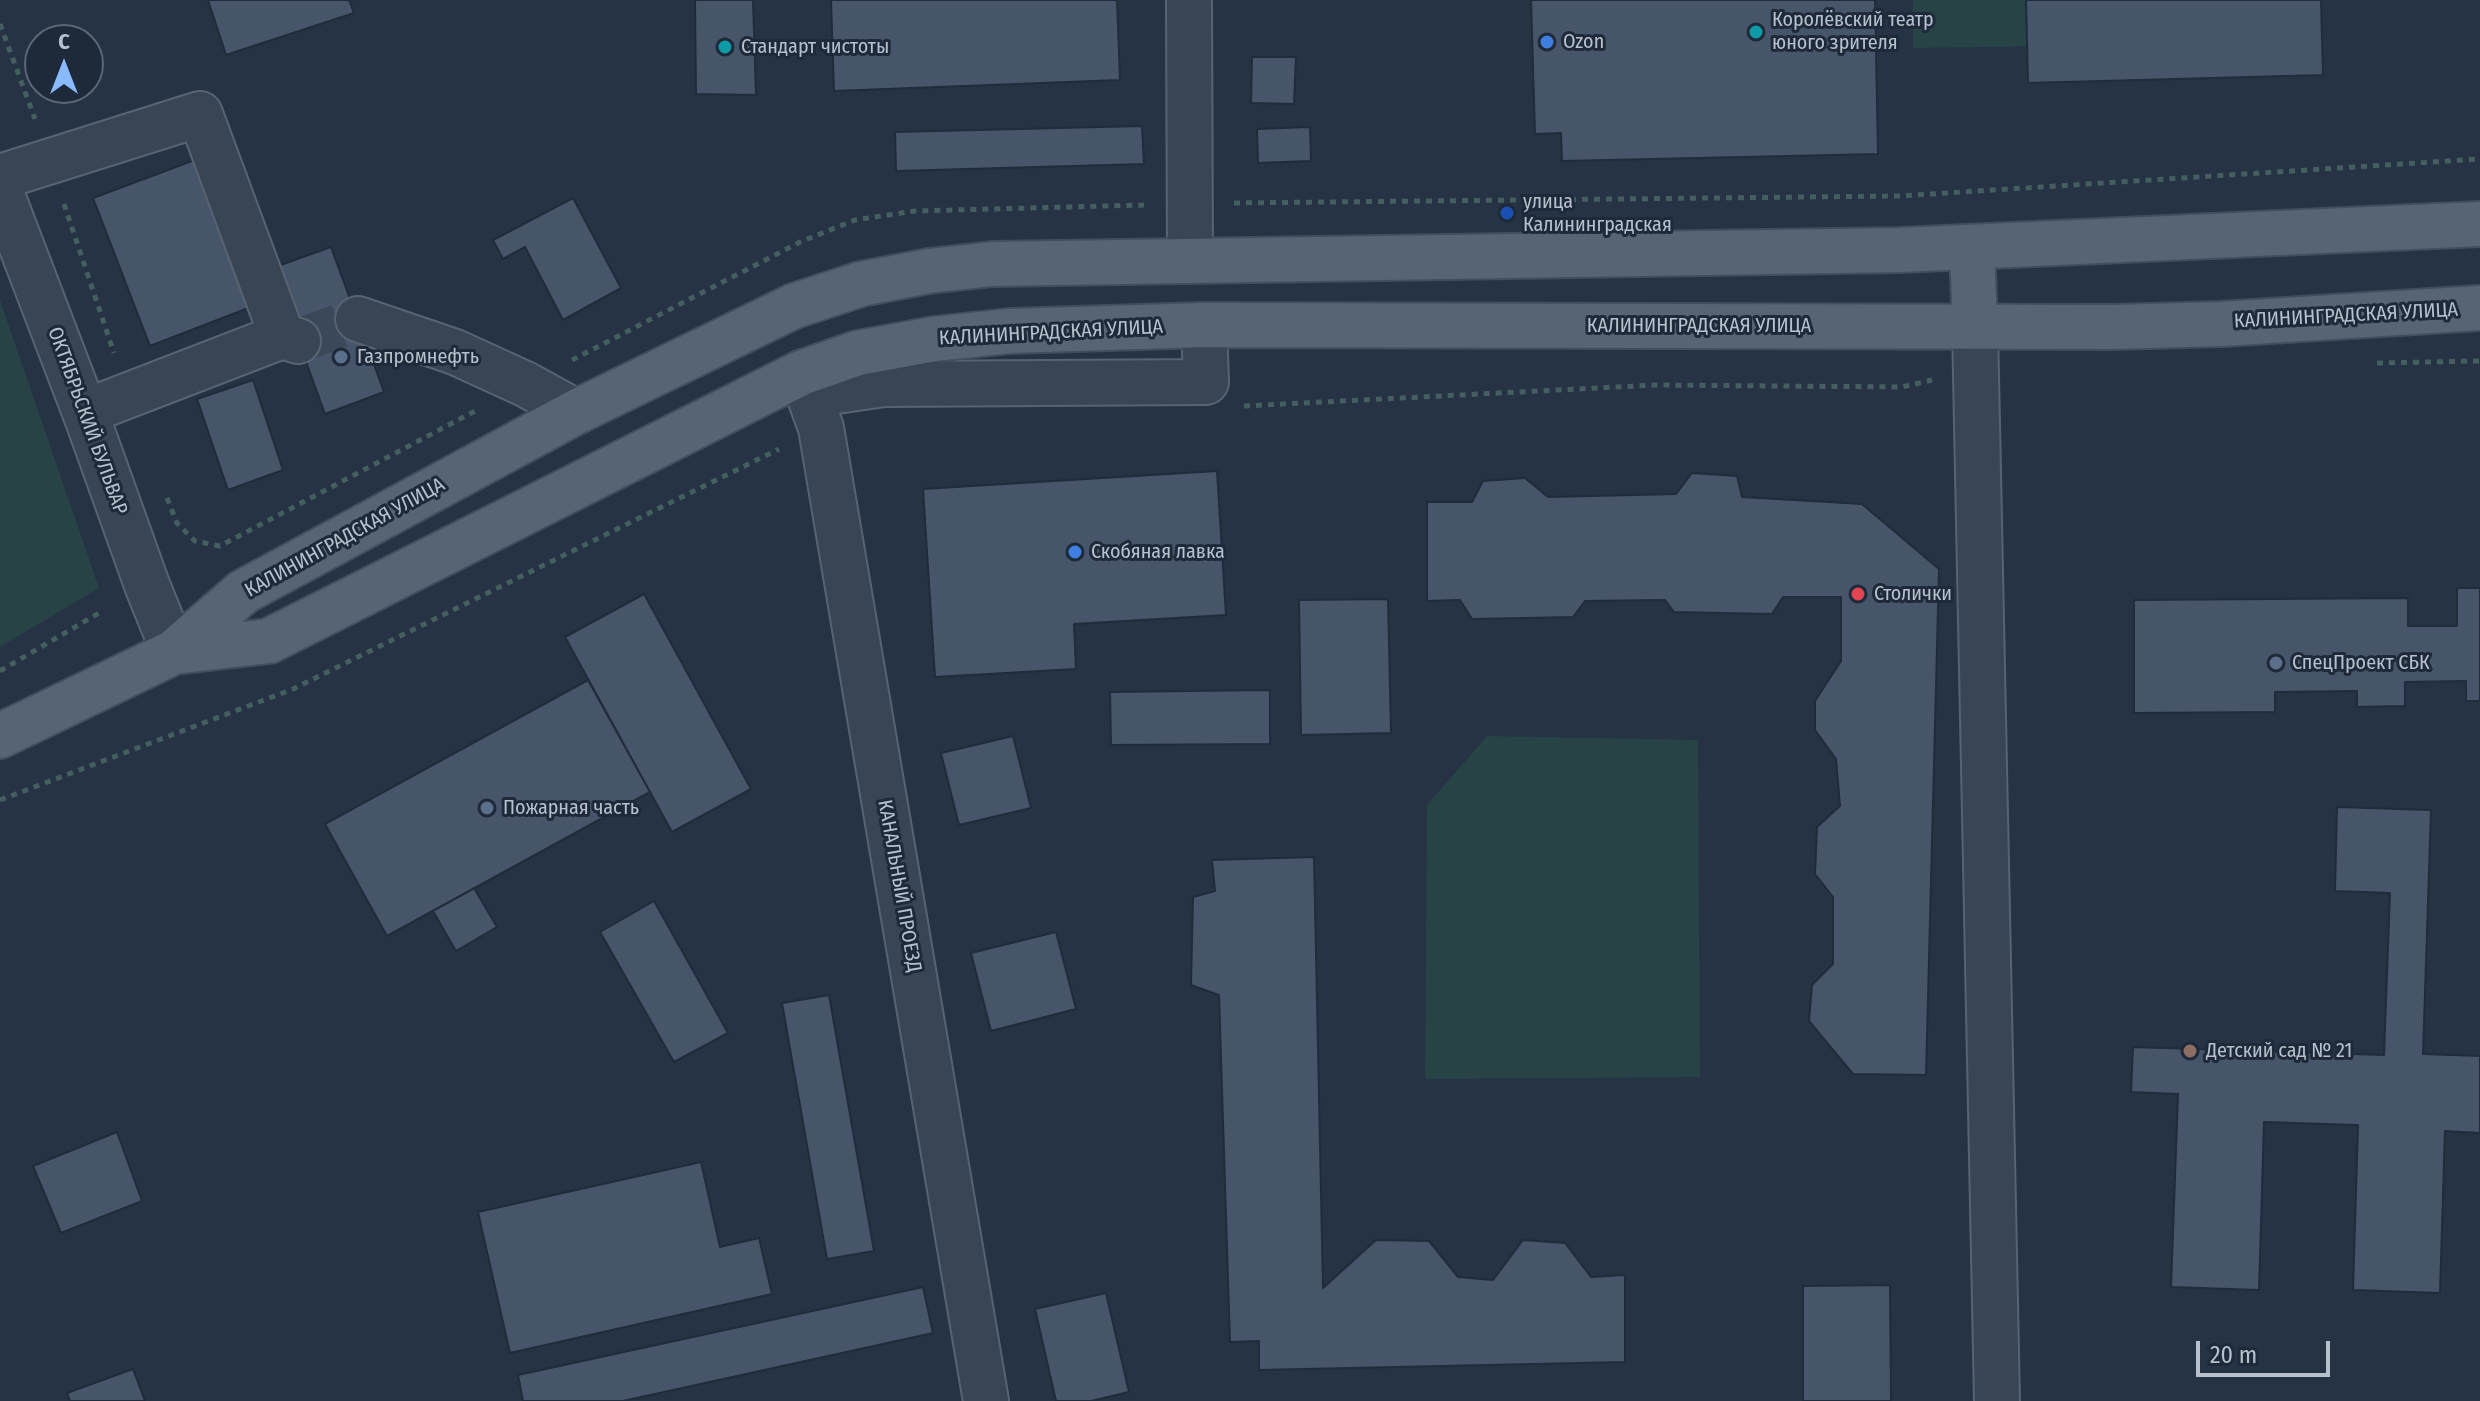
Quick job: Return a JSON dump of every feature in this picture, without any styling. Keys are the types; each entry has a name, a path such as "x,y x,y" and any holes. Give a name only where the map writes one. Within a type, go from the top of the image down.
{"main road":[{"name":"КАЛИНИНГРАДСКАЯ УЛИЦА","path":"174,652 243,592 576,412 794,306 861,284 929,271 992,264 1972,247 2480,224"},
{"path":"1972,247 1975,327"},
{"name":"КАЛИНИНГРАДСКАЯ УЛИЦА","path":"174,652 269,641 811,399 858,353 934,339 1010,331 1204,325 1975,327 2221,324 2480,308"},
{"path":"0,736 174,652"}],"street":[{"path":"1189,0 1190,260"},
{"path":"0,177 200,114 290,338 85,412"},
{"name":"ОКТЯБРЬСКИЙ БУЛЬВАР","path":"0,190 174,652"},
{"path":"358,319 455,352 525,384 576,412"},
{"path":"1975,327 1997,1401"},
{"name":"КАНАЛЬНЫЙ ПРОЕЗД","path":"811,399 986,1401"}],"path":[{"path":"0,24 129,395"},
{"path":"1899,196 2480,159"},
{"path":"1231,407 1656,385 1902,387"},
{"path":"0,800 293,689 811,399"},
{"path":"166,495 177,523 195,541 220,546"},
{"path":"0,671 99,613"}],"green space":[{"path":"1913,0 2057,0 2058,46 1913,48"},
{"path":"0,300 99,588 0,647"},
{"path":"1487,736 1698,740 1700,1077 1425,1079 1427,805"}],"building":[{"path":"208,0 349,0 354,13 226,55"},
{"name":"Стандарт чистоты","path":"695,0 753,0 756,95 696,94"},
{"path":"831,0 1117,0 1120,80 834,91"},
{"path":"1531,0 1875,0 1878,154 1562,161 1561,133 1535,134"},
{"path":"2026,0 2321,0 2323,75 2028,83"},
{"path":"1252,57 1296,57 1294,104 1251,103"},
{"path":"1142,126 1144,164 896,171 895,132"},
{"path":"1310,127 1311,161 1258,163 1257,129"},
{"path":"200,158 256,305 150,346 93,198"},
{"path":"573,198 621,288 563,320 525,247 503,259 493,240"},
{"path":"331,247 384,392 325,414 272,268"},
{"path":"253,380 283,470 228,490 197,399"},
{"name":"Скобяная лавка","path":"1217,471 1226,615 1074,624 1076,669 935,677 923,489"},
{"path":"1692,473 1737,476 1742,497 1862,504 1939,569 1926,1075 1853,1074 1809,1021 1812,985 1833,964 1833,897 1815,874 1817,827 1840,806 1836,759 1815,730 1815,701 1841,661 1841,597 1783,597 1772,614 1674,612 1665,600 1585,601 1573,617 1472,619 1460,600 1427,601 1427,502 1472,502 1483,481 1525,478 1548,497 1676,494"},
{"path":"2457,588 2480,588 2480,701 2466,701 2466,681 2405,682 2405,706 2357,707 2357,691 2275,692 2275,712 2134,713 2134,600 2408,598 2408,626 2457,626"},
{"path":"644,594 751,789 672,832 565,637"},
{"path":"1388,599 1391,733 1301,735 1299,600"},
{"name":"Пожарная часть","path":"588,680 650,792 387,936 325,824"},
{"path":"1270,690 1270,744 1111,745 1110,692"},
{"path":"1013,736 1031,808 959,825 941,753"},
{"name":"Детский сад № 21","path":"2337,807 2431,810 2423,1054 2480,1056 2480,1133 2445,1131 2440,1293 2353,1290 2358,1125 2264,1122 2259,1290 2171,1287 2178,1094 2131,1092 2133,1047 2384,1055 2390,893 2335,891"},
{"path":"1314,857 1323,1288 1376,1240 1429,1241 1458,1277 1493,1280 1523,1240 1565,1243 1591,1277 1625,1275 1625,1362 1259,1370 1259,1341 1230,1342 1219,995 1191,985 1193,897 1215,891 1212,860"},
{"path":"474,888 497,927 456,951 433,911"},
{"path":"654,901 728,1033 674,1062 600,932"},
{"path":"1056,932 1076,1009 991,1031 971,953"},
{"path":"829,995 874,1251 827,1259 782,1003"},
{"path":"117,1132 142,1201 61,1233 33,1166"},
{"path":"701,1162 720,1247 759,1238 772,1294 510,1353 478,1212"},
{"path":"1890,1285 1891,1401 1803,1401 1803,1286"},
{"path":"923,1287 933,1333 623,1401 523,1401 518,1375"},
{"path":"1106,1293 1129,1392 1091,1401 1056,1401 1035,1309"},
{"path":"133,1369 145,1401 70,1401 67,1393"}],"tunnel":[{"path":"298,341 358,319"}],"place":[{"name":"Королёвский театр юного зрителя","path":"1756,32"},
{"name":"Ozon","path":"1547,42"},
{"name":"Стандарт чистоты","path":"725,47"},
{"name":"улица Калининградская","path":"1507,213"},
{"name":"Газпромнефть","path":"341,357"},
{"name":"Скобяная лавка","path":"1075,552"},
{"name":"Столички","path":"1858,594"},
{"name":"СпецПроект СБК","path":"2276,663"},
{"name":"Пожарная часть","path":"487,808"},
{"name":"Детский сад № 21","path":"2190,1051"}]}
